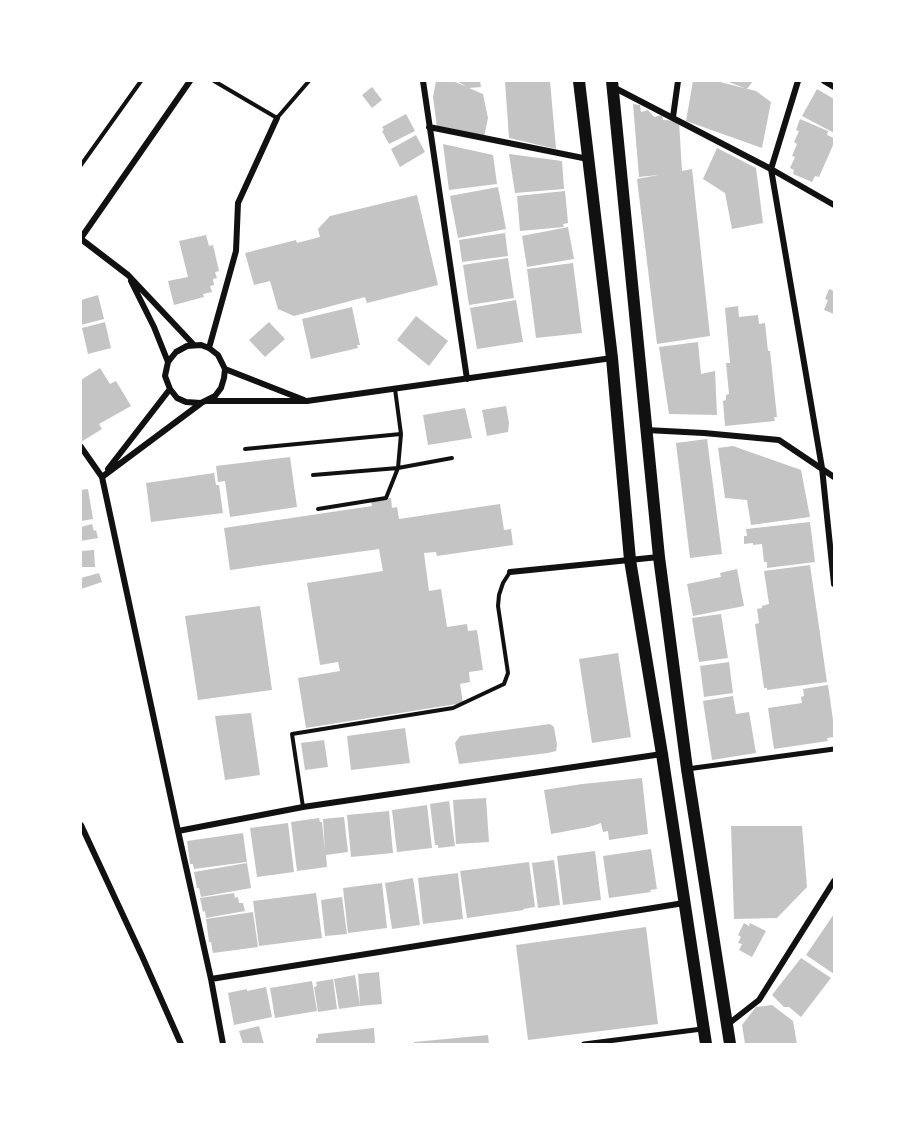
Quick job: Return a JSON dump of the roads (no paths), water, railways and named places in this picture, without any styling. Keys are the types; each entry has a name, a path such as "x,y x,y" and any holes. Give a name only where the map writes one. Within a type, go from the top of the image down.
{"main road":[{"path":"579,81 612,358 630,560 706,1044"},
{"path":"612,84 658,557 687,769 730,1044"}],"street":[{"path":"190,81 81,239 128,275 193,344"},
{"path":"423,81 467,379"},
{"path":"673,117 678,81"},
{"path":"798,81 771,169 822,468 834,585"},
{"path":"824,81 834,87"},
{"path":"612,84 834,205"},
{"path":"209,348 236,251 238,203 277,118"},
{"path":"429,127 588,159"},
{"path":"128,275 154,327 168,362"},
{"path":"102,477 204,402 215,396 221,388 225,378 225,369 218,355 209,348 193,344 178,350 168,362 165,376 174,394 191,403 204,402 307,401 612,358"},
{"path":"225,369 307,401"},
{"path":"102,477 170,389"},
{"path":"645,430 779,440 834,477"},
{"path":"81,447 102,477 211,979 223,1044"},
{"path":"510,573 658,557"},
{"path":"687,769 834,749"},
{"path":"178,831 303,807 662,754"},
{"path":"81,825 180,1044"},
{"path":"727,1025 759,1000 834,881"},
{"path":"826,893 834,899"},
{"path":"211,979 684,903"},
{"path":"584,1044 704,1029"}],"lane":[{"path":"81,165 141,81"},
{"path":"214,81 277,118 309,81"},
{"path":"318,509 386,498 398,468 401,434 395,389"},
{"path":"245,449 401,434"},
{"path":"312,475 398,468 452,458"},
{"path":"303,807 292,734 453,708 504,684 508,673 498,606 501,589 510,573"}]}
